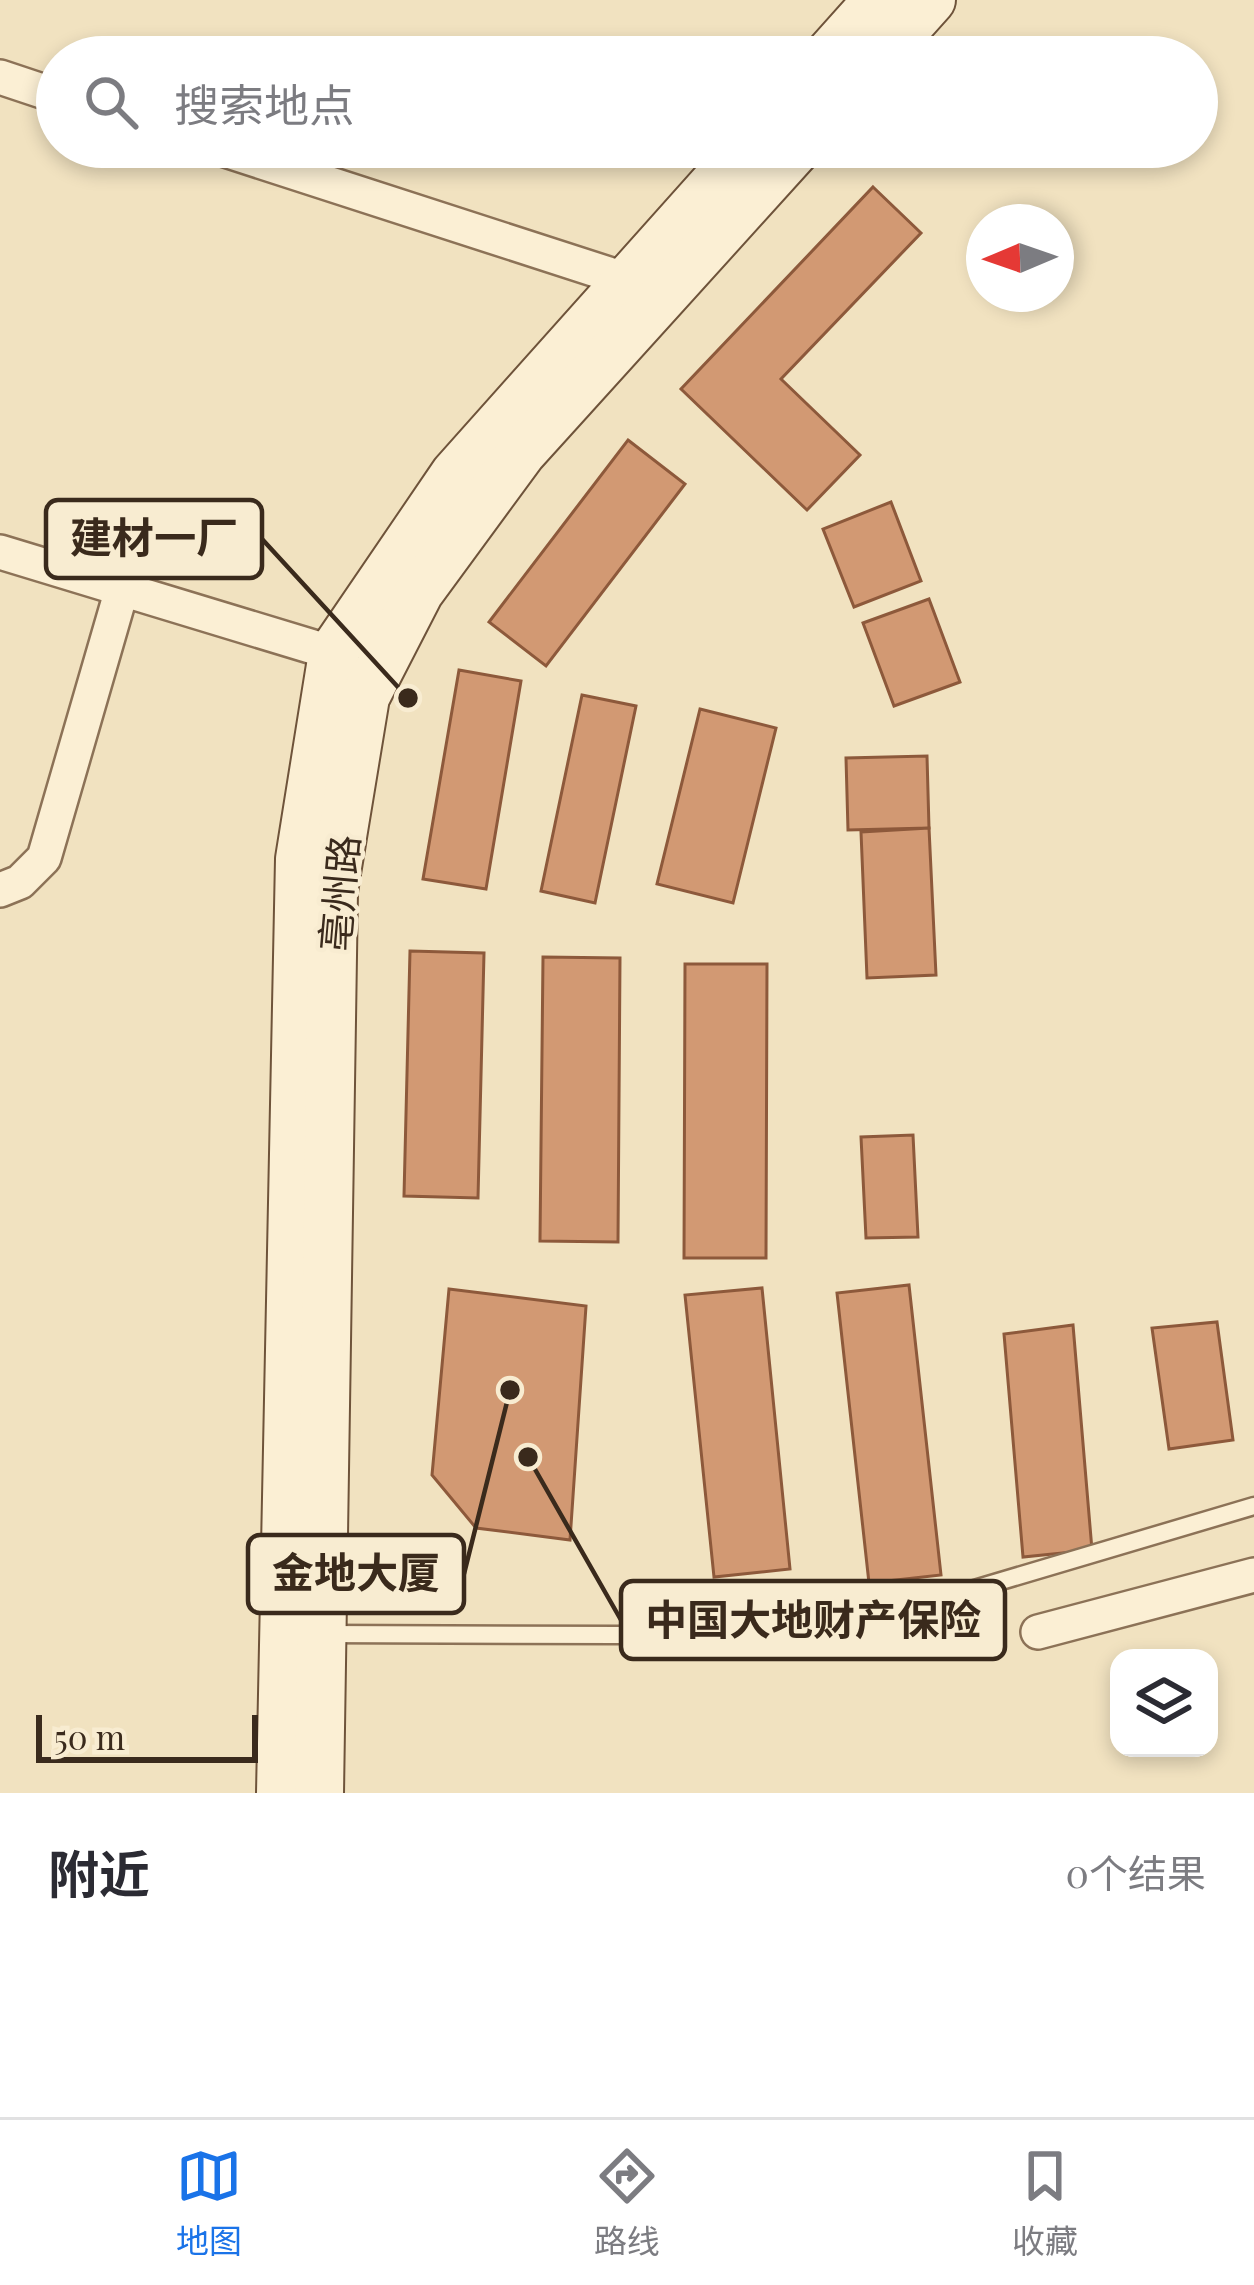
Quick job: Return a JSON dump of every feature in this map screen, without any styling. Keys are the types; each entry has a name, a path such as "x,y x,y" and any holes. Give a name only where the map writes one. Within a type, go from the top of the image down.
{"main road":[{"path":"846,36 878,0"},
{"path":"899,36 931,0"},
{"name":"亳州路","path":"281,1793 300,859 333,653 455,474 728,168"},
{"name":"亳州路","path":"319,1793 333,891 365,697 419,592 520,453 779,168"}],"street":[{"path":"0,77 36,89"},
{"path":"281,168 628,280"},
{"path":"0,552 333,653 365,697"},
{"path":"0,890 20,883 44,857 122,589"},
{"path":"1038,1632 1254,1575"}],"lane":[{"path":"322,1634 619,1635 917,1606 1254,1507"}],"building":[{"path":"873,187 921,233 781,379 860,455 807,510 681,389"},
{"path":"628,440 685,484 546,666 489,622"},
{"path":"891,502 921,581 854,607 823,529"},
{"path":"929,599 960,682 894,706 863,623"},
{"path":"459,670 521,681 486,889 423,879"},
{"path":"582,695 636,706 595,903 541,891"},
{"path":"700,709 776,728 733,903 657,884"},
{"path":"927,756 929,828 848,830 846,758"},
{"path":"929,828 936,975 867,978 861,832"},
{"path":"410,951 484,953 478,1198 404,1196"},
{"path":"543,957 620,958 618,1242 540,1241"},
{"path":"685,964 767,964 766,1258 684,1258"},
{"path":"913,1135 918,1237 866,1238 861,1137"},
{"path":"909,1285 941,1575 869,1583 837,1293"},
{"path":"762,1288 790,1569 714,1577 685,1295"},
{"path":"449,1289 586,1306 570,1540 476,1528 432,1475"},
{"path":"1217,1322 1233,1440 1169,1449 1152,1328"},
{"path":"1073,1325 1092,1550 1023,1557 1004,1334"}],"place":[{"name":"建材一厂","path":"408,698"},
{"name":"金地大厦","path":"510,1390"},
{"name":"中国大地财产保险","path":"528,1457"}]}
